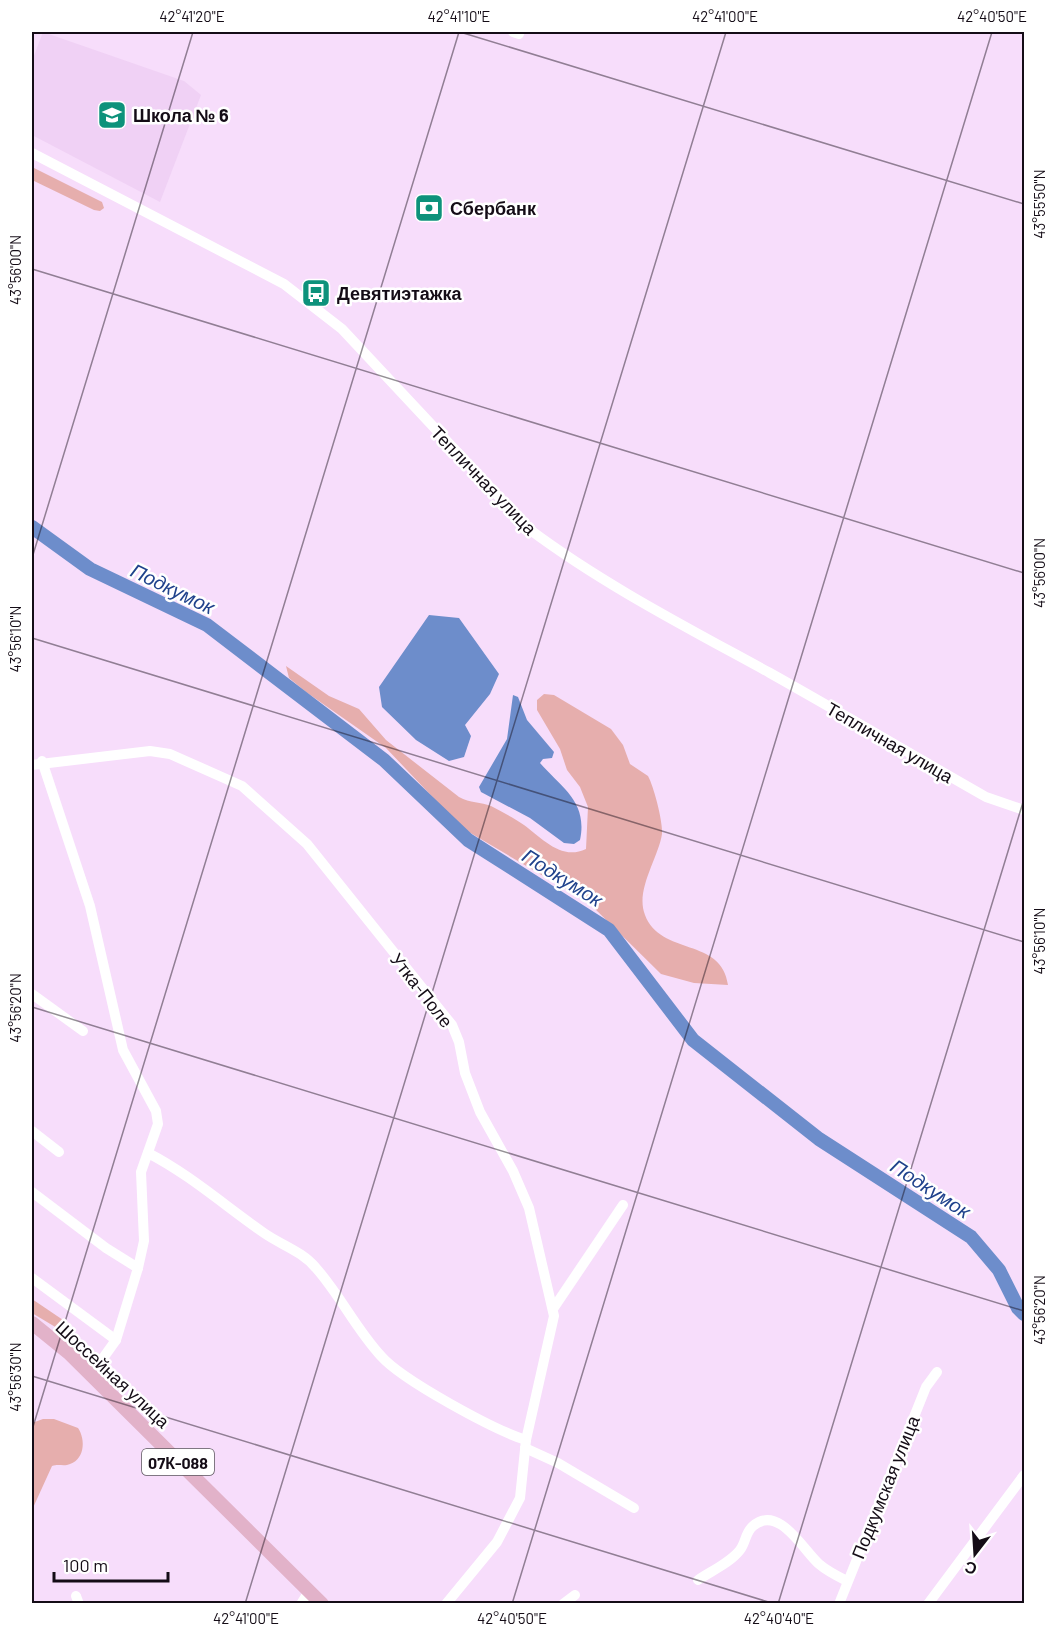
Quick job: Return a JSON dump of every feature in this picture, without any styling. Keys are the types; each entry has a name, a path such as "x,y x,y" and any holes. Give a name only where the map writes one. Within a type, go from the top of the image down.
{"main road":[{"name":"Шоссейная улица","path":"32,1323 91,1375 322,1604"}],"street":[{"name":"Тепличная улица","path":"32,153 284,284 342,329 529,529 559,552 658,613 986,797 1024,810"},
{"name":"Утка-Поле","path":"37,763 150,751 170,754 243,786 307,844 452,1025 459,1042 465,1072 480,1112 513,1171 529,1208 554,1316 525,1444 520,1498 497,1542 446,1604"},
{"path":"37,763 90,906 123,1050 156,1112 159,1124 141,1172 144,1241 138,1268 116,1340 91,1375"},
{"path":"32,994 83,1031"},
{"path":"32,1131 59,1152"},
{"path":"148,1153 167,1163 267,1235 292,1248 315,1267 382,1357 402,1373 634,1509"},
{"path":"32,1192 106,1248 138,1268"},
{"path":"553,1309 623,1206"},
{"name":"Шоссейная улица","path":"32,1278 116,1340"},
{"name":"Подкумская улица","path":"839,1604 926,1387 937,1372"},
{"path":"928,1604 1024,1475"},
{"path":"698,1580 727,1561 740,1549 746,1534 755,1524 765,1520 778,1522 818,1563 847,1581"},
{"path":"301,1604 309,1591"},
{"path":"563,1604 575,1595"}],"shaded area":[{"name":"Школа № 6","path":"43,32 184,81 201,95 160,202 32,135 32,61"},
{"path":"32,167 102,202 104,208 100,211 94,210 32,180"},
{"path":"286,666 329,696 359,709 386,740 459,797 491,806 520,822 552,846 568,852 586,849 588,807 580,787 567,770 560,749 537,710 537,700 544,694 554,695 611,729 623,745 630,764 648,776 660,813 662,834 645,885 643,905 645,915 653,928 663,936 715,960 723,970 728,985 694,983 661,974 589,903 462,828 386,748 306,692 289,678"},
{"path":"32,1299 66,1322 62,1331 32,1313"},
{"path":"43,1419 54,1419 78,1428 83,1444 80,1455 73,1463 52,1466 32,1510 32,1423"}],"water":[{"path":"429,615 459,618 499,674 490,694 465,725 471,736 464,757 449,761 416,740 382,707 379,687"},
{"path":"513,695 518,697 527,720 554,752 552,758 543,759 540,763 564,788 577,806 580,815 580,840 574,844 564,843 530,818 481,792 479,787 507,739"}],"waterway":[{"name":"Подкумок","path":"32,527 90,569 207,625 384,760 468,840 609,930 693,1040 819,1139 971,1237 999,1270 1018,1308 1024,1314"}],"place":[{"name":"Школа № 6","path":"112,115"},
{"name":"Сбербанк","path":"429,208"},
{"name":"Девятиэтажка","path":"316,293"}]}
